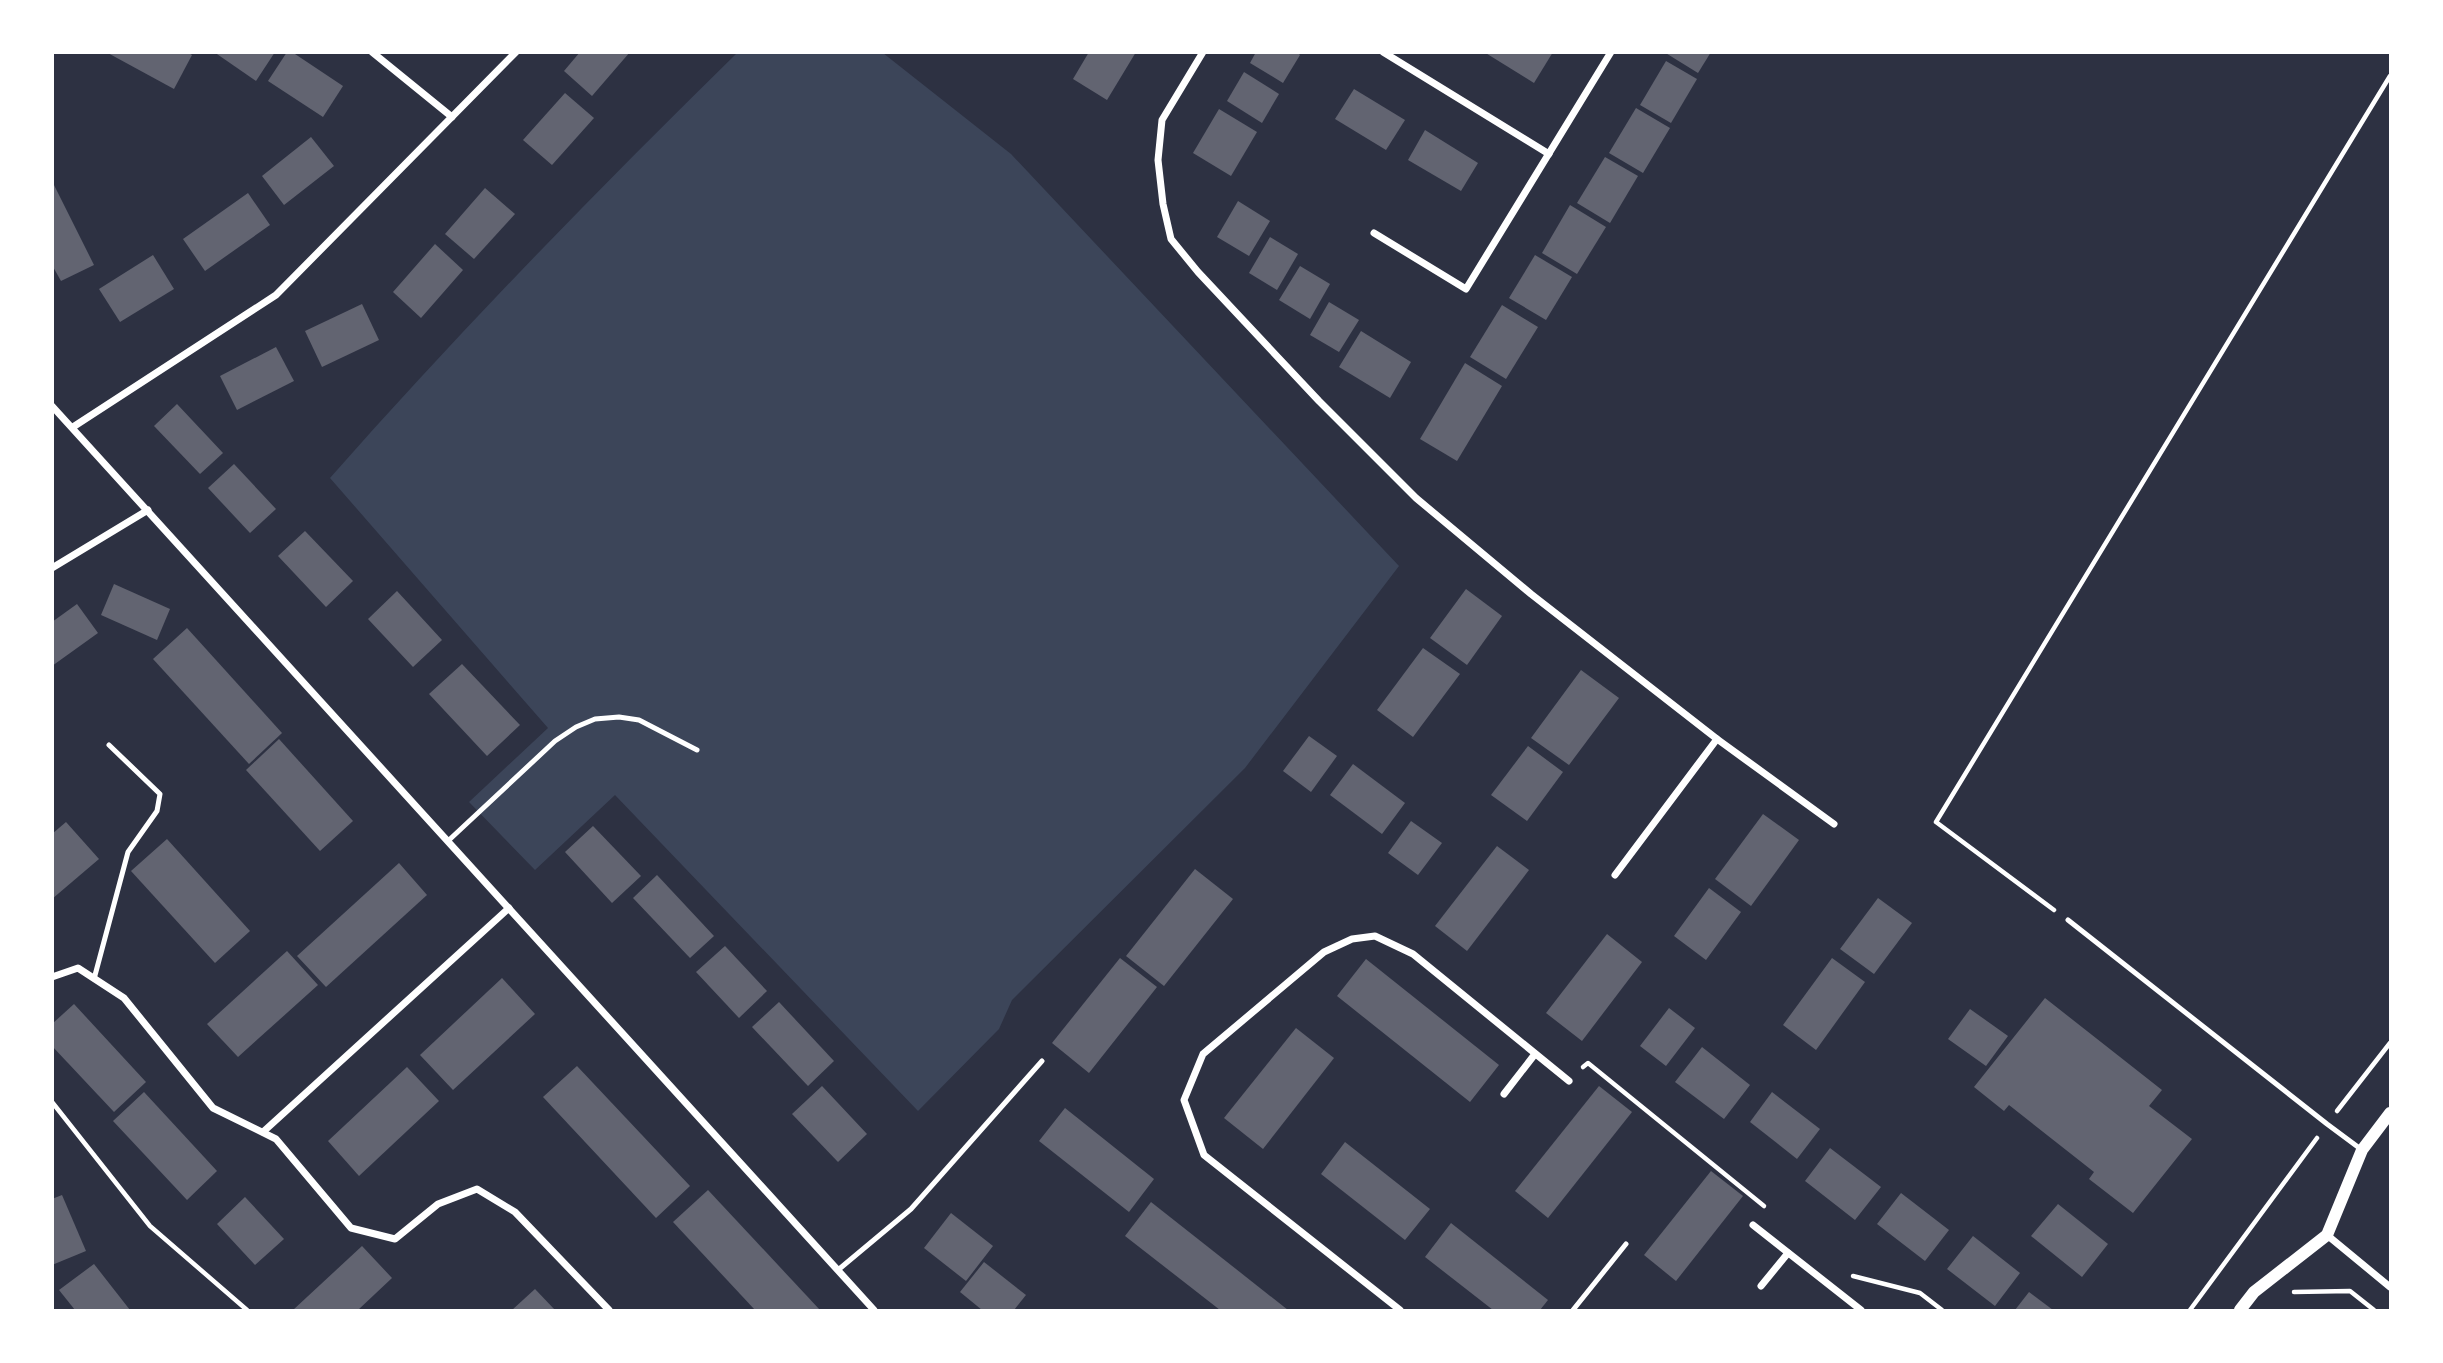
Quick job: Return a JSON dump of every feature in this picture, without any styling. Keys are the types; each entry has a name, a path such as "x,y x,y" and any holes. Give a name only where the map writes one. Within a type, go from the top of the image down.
{"street":[{"path":"372,52 452,117"},
{"path":"73,427 276,295 516,52"},
{"path":"1203,52 1162,120 1158,160 1163,204 1171,239 1198,272 1416,498 1531,594 1717,739 1835,824"},
{"path":"1384,52 1549,154"},
{"path":"1374,233 1466,289 1611,52"},
{"path":"52,406 874,1311"},
{"path":"52,568 148,510"},
{"path":"1615,875 1717,739"},
{"path":"263,1132 509,908"},
{"path":"1400,1311 1204,1155 1184,1100 1203,1054 1325,951 1352,939 1374,936 1413,954 1569,1081"},
{"path":"52,976 78,968 124,998 213,1108 276,1139 351,1228 396,1239 438,1204 477,1189 515,1212 609,1311"},
{"path":"1504,1094 1535,1054"},
{"path":"2240,1311 2254,1292 2327,1235 2362,1150 2390,1113"},
{"path":"1753,1225 1861,1311"},
{"path":"2327,1235 2390,1287"},
{"path":"1761,1286 1788,1253"}],"lane":[{"path":"448,841 555,741 576,727 595,719 619,717 639,720 697,750"},
{"path":"94,979 128,852 157,811 160,794 109,745"},
{"path":"2068,920 2362,1150"},
{"path":"838,1270 911,1209 1042,1061"},
{"path":"1573,1311 1626,1244"}],"path":[{"path":"2068,920 1936,822 2390,76"},
{"path":"2190,1311 2390,1043"},
{"path":"1569,1081 1587,1063 1765,1207"},
{"path":"52,1102 150,1226 247,1311"},
{"path":"1828,1284 1849,1275 1920,1293 1942,1311"},
{"path":"2254,1292 2350,1291 2374,1311"}],"shaded area":[{"path":"737,53 883,53 1011,154 1399,566 1245,768 1012,1000 999,1029 918,1111 615,795 535,870 469,802 548,728 330,478 530,262"}],"building":[{"path":"106,52 187,52 192,55 174,89"},
{"path":"214,52 275,52 256,81"},
{"path":"287,52 292,52 343,86 323,117 268,81"},
{"path":"580,52 630,52 592,96 564,71"},
{"path":"1089,52 1136,52 1107,100 1073,79"},
{"path":"1256,52 1297,52 1300,55 1283,83 1250,63"},
{"path":"1484,52 1553,52 1534,83"},
{"path":"1664,52 1711,52 1698,73"},
{"path":"1666,61 1697,79 1671,123 1640,105"},
{"path":"1244,72 1279,94 1262,123 1227,101"},
{"path":"1354,89 1405,120 1386,150 1335,119"},
{"path":"565,93 594,118 552,165 523,140"},
{"path":"1636,108 1670,128 1643,173 1609,153"},
{"path":"1219,109 1257,132 1231,176 1193,153"},
{"path":"1425,130 1478,163 1461,191 1408,160"},
{"path":"311,137 334,166 284,205 262,176"},
{"path":"1605,157 1638,176 1610,223 1577,203"},
{"path":"52,181 94,265 61,281 52,265"},
{"path":"485,188 515,214 474,259 445,234"},
{"path":"248,193 270,225 205,271 183,239"},
{"path":"1238,201 1270,221 1249,256 1217,237"},
{"path":"1570,205 1606,227 1577,274 1542,253"},
{"path":"1270,237 1298,254 1277,290 1249,273"},
{"path":"435,244 463,270 421,318 393,292"},
{"path":"153,255 174,289 120,322 99,289"},
{"path":"1535,255 1572,277 1546,320 1509,298"},
{"path":"1300,266 1330,284 1310,319 1279,300"},
{"path":"1329,302 1359,320 1339,352 1310,335"},
{"path":"362,304 379,340 322,367 305,331"},
{"path":"1502,305 1538,327 1506,379 1470,357"},
{"path":"1361,331 1411,362 1390,398 1339,367"},
{"path":"276,347 294,381 237,410 220,376"},
{"path":"1465,363 1502,386 1457,461 1420,439"},
{"path":"177,404 223,453 200,474 154,426"},
{"path":"234,464 276,509 250,533 208,488"},
{"path":"305,531 353,581 326,607 278,556"},
{"path":"114,584 170,609 157,640 101,615"},
{"path":"1466,589 1502,616 1467,665 1430,638"},
{"path":"397,591 442,640 413,667 368,619"},
{"path":"77,604 98,633 52,666 52,622"},
{"path":"187,628 282,733 249,764 153,659"},
{"path":"1423,648 1460,674 1413,737 1377,710"},
{"path":"462,664 520,725 487,756 429,694"},
{"path":"1581,670 1619,698 1569,765 1531,738"},
{"path":"1309,736 1337,756 1311,792 1283,771"},
{"path":"279,739 353,821 320,851 246,770"},
{"path":"1528,746 1563,772 1527,821 1491,795"},
{"path":"1353,764 1405,803 1382,834 1330,795"},
{"path":"1763,814 1799,840 1751,906 1715,879"},
{"path":"1411,821 1442,843 1418,875 1388,853"},
{"path":"66,822 99,859 52,899 52,834"},
{"path":"593,826 641,876 612,903 565,852"},
{"path":"167,839 250,931 215,963 131,871"},
{"path":"1497,846 1529,870 1467,951 1435,926"},
{"path":"399,863 427,895 326,987 297,956"},
{"path":"1195,869 1233,899 1164,986 1126,956"},
{"path":"657,875 714,936 690,958 633,898"},
{"path":"1709,888 1741,912 1706,960 1674,936"},
{"path":"1878,898 1912,923 1874,974 1840,949"},
{"path":"1607,934 1642,962 1582,1041 1546,1013"},
{"path":"725,946 767,991 739,1018 696,972"},
{"path":"287,951 318,985 238,1057 207,1024"},
{"path":"1120,958 1157,987 1089,1073 1052,1043"},
{"path":"1832,958 1865,982 1816,1050 1783,1025"},
{"path":"1366,959 1499,1065 1470,1102 1337,996"},
{"path":"502,978 535,1014 453,1090 420,1055"},
{"path":"2045,998 2162,1090 2149,1106 2192,1139 2133,1213 2089,1179 2094,1172 2009,1105 2004,1111 1974,1087"},
{"path":"779,1002 834,1061 808,1086 752,1027"},
{"path":"74,1004 146,1082 114,1112 52,1046 52,1024"},
{"path":"1669,1008 1695,1028 1666,1066 1640,1046"},
{"path":"1970,1009 2008,1036 1986,1066 1948,1039"},
{"path":"1296,1028 1334,1058 1263,1149 1224,1118"},
{"path":"1702,1047 1750,1085 1724,1119 1675,1082"},
{"path":"577,1066 690,1186 656,1218 543,1097"},
{"path":"407,1067 439,1101 359,1176 328,1141"},
{"path":"822,1086 867,1134 838,1162 792,1114"},
{"path":"1599,1086 1632,1112 1548,1218 1515,1191"},
{"path":"144,1092 217,1171 187,1200 113,1121"},
{"path":"1772,1092 1820,1129 1797,1159 1750,1122"},
{"path":"1065,1108 1154,1179 1129,1212 1039,1141"},
{"path":"1345,1142 1430,1209 1405,1240 1321,1174"},
{"path":"1830,1148 1881,1187 1855,1220 1805,1181"},
{"path":"1711,1171 1743,1196 1676,1281 1644,1255"},
{"path":"708,1190 820,1310 755,1310 673,1222"},
{"path":"1901,1193 1949,1230 1925,1261 1877,1224"},
{"path":"62,1195 86,1251 52,1265 52,1199"},
{"path":"245,1197 284,1239 255,1265 217,1224"},
{"path":"1151,1202 1288,1310 1220,1310 1125,1236"},
{"path":"2058,1204 2108,1244 2082,1277 2031,1236"},
{"path":"951,1213 993,1246 966,1281 924,1248"},
{"path":"1451,1223 1548,1300 1540,1310 1493,1310 1425,1257"},
{"path":"1973,1236 2020,1273 1995,1306 1947,1269"},
{"path":"362,1246 392,1278 358,1310 293,1310"},
{"path":"984,1262 1026,1295 1014,1310 982,1310 960,1292"},
{"path":"94,1264 130,1310 75,1310 59,1290"},
{"path":"535,1289 555,1310 512,1310"},
{"path":"2029,1292 2053,1310 2015,1310"}]}
